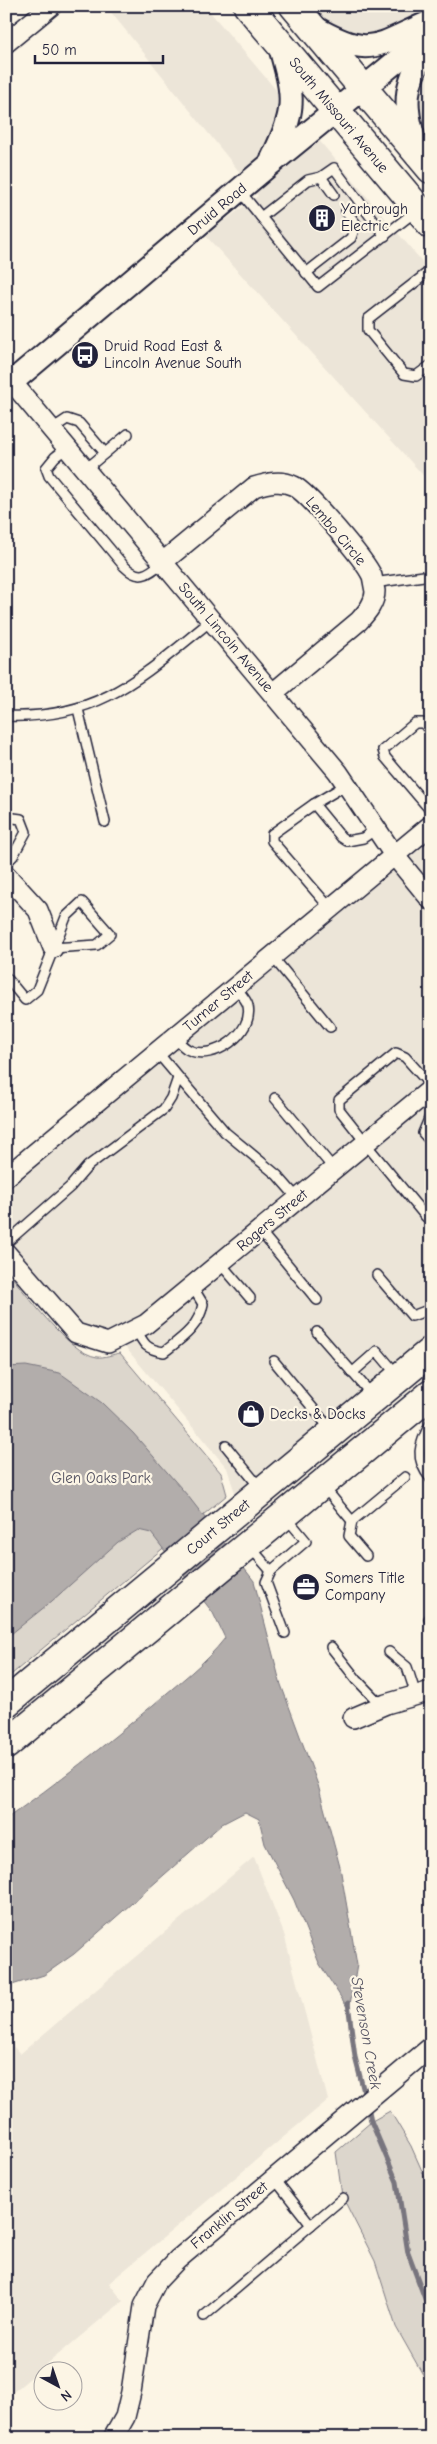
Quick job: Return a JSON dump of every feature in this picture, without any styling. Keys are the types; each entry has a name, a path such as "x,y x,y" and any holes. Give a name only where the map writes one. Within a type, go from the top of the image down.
{"main road":[{"name":"South Missouri Avenue","path":"248,6 425,217"},
{"path":"301,15 427,163"},
{"name":"Court Street","path":"6,1703 431,1351"},
{"path":"6,1744 321,1484 429,1406"}],"street":[{"path":"6,43 51,6"},
{"path":"301,15 348,44 366,47 387,43 431,22"},
{"name":"Druid Road","path":"9,385 239,190 431,33"},
{"path":"427,163 408,122 407,93 416,66 431,39"},
{"path":"269,165 286,130 292,108 291,90 279,43"},
{"name":"South Lincoln Avenue","path":"9,385 52,428 273,693 346,785 394,855 431,900"},
{"name":"Lembo Circle","path":"164,562 254,488 267,483 282,482 294,486 307,496 363,562 372,576 375,592 371,608 359,621 273,693"},
{"name":"Turner Street","path":"6,1177 431,825"},
{"path":"6,876 38,910 53,948"},
{"name":"Rogers Street","path":"6,1254 76,1334 108,1343 146,1324 429,1093"},
{"path":"400,1376 429,1406"},
{"path":"353,1718 382,1706 423,1693"},
{"name":"Franklin Street","path":"113,2438 125,2417 131,2392 144,2306 157,2281 177,2260 431,2047"}],"lane":[{"path":"261,217 308,180 321,177 334,168 385,236"},
{"path":"321,177 334,195"},
{"path":"239,190 318,287 385,236 425,217"},
{"path":"306,273 351,238 356,224 346,211"},
{"path":"431,270 368,319 368,330 404,374 416,376 431,365"},
{"path":"52,428 67,419 79,423 105,454"},
{"path":"86,469 128,434"},
{"path":"68,448 48,463 46,468 49,476 117,559 132,574 140,576 149,573 164,562"},
{"path":"373,583 431,575"},
{"path":"6,716 35,717 78,709 111,696 154,666 212,620"},
{"path":"78,709 105,822"},
{"path":"431,732 423,723 415,723 383,750 385,757 431,811"},
{"path":"330,908 272,841 272,834 314,804 346,785"},
{"path":"314,804 341,837 347,841 363,838 376,829"},
{"path":"6,817 21,819 26,832 13,856 6,863"},
{"path":"6,976 25,1000 37,990 53,948 66,917 82,902 110,934 97,945 53,948"},
{"path":"272,956 330,1027"},
{"path":"174,1037 189,1050 207,1054 224,1046 240,1032 248,1019 248,1005 235,986"},
{"path":"157,1052 225,1132 277,1175 298,1199"},
{"path":"426,1217 339,1109 339,1100 396,1052 405,1057 429,1093"},
{"path":"6,1243 70,1187 88,1166 164,1108 171,1098 178,1078"},
{"path":"275,1098 334,1169"},
{"path":"431,1114 423,1133 431,1142"},
{"path":"260,1230 317,1300"},
{"path":"220,1263 250,1298"},
{"path":"377,1275 412,1316 430,1310"},
{"path":"136,1329 143,1343 151,1350 164,1352 189,1333 202,1312 203,1304 192,1286"},
{"path":"317,1332 374,1398"},
{"path":"352,1373 377,1351 400,1376"},
{"path":"274,1361 333,1432"},
{"path":"429,1406 420,1444 422,1468 431,1479"},
{"path":"226,1446 262,1490"},
{"path":"366,1556 349,1536 352,1520 404,1478"},
{"path":"321,1484 352,1520"},
{"path":"284,1515 306,1541 271,1570 266,1582 285,1633"},
{"path":"247,1546 271,1570"},
{"path":"331,1647 357,1680 382,1706"},
{"path":"388,1652 407,1667 423,1693"},
{"path":"274,2178 311,2225"},
{"path":"204,2316 343,2198"}],"shaded area":[{"path":"106,6 205,6 282,97 277,125 261,159 242,175"},
{"path":"305,6 431,6 431,11 383,34 365,38 334,28"},
{"path":"431,59 431,155 416,108 424,71"},
{"path":"317,138 431,272 431,484 205,235 258,196 254,191 271,177 273,178 277,172"},
{"path":"431,837 431,886 407,857"},
{"path":"393,869 431,914 431,1077 140,1316 106,1333 80,1325 6,1240 6,1189"},
{"path":"431,1102 431,1332 233,1500 235,1493 227,1468 126,1348 122,1347 152,1332"},
{"path":"26,1366 60,1373 102,1403 133,1433 188,1496 254,1581 280,1682 318,1785 340,1867 357,1965 349,2010 319,1963 294,1900 265,1844 259,1819 245,1812 222,1824 74,1954 44,1975 12,1985 6,1983 6,1819 62,1778 135,1720 200,1665 225,1638 213,1613 151,1533 138,1530 118,1542 52,1601 6,1638 6,1367"},
{"path":"254,1857 284,1934 328,2100 109,2283 123,2301 49,2362 32,2362 32,2376 6,2398 6,2038 20,2054"}],"green space":[{"name":"Glen Oaks Park","path":"6,1270 48,1321 73,1345 97,1357 120,1353 221,1473 227,1495 6,1679"},
{"path":"390,2111 411,2146 431,2191 431,2389 396,2327 375,2261 342,2196 336,2152 372,2121"}],"waterway":[{"name":"Stevenson Creek","path":"348,2003 355,2057 365,2096"},
{"name":"Stevenson Creek","path":"368,2106 371,2121 397,2182 408,2253 431,2315"}],"place":[{"name":"Yarbrough Electric","path":"322,218"},
{"name":"Druid Road East & Lincoln Avenue South","path":"85,355"},
{"name":"Decks & Docks","path":"251,1414"},
{"name":"Somers Title Company","path":"306,1587"}]}
